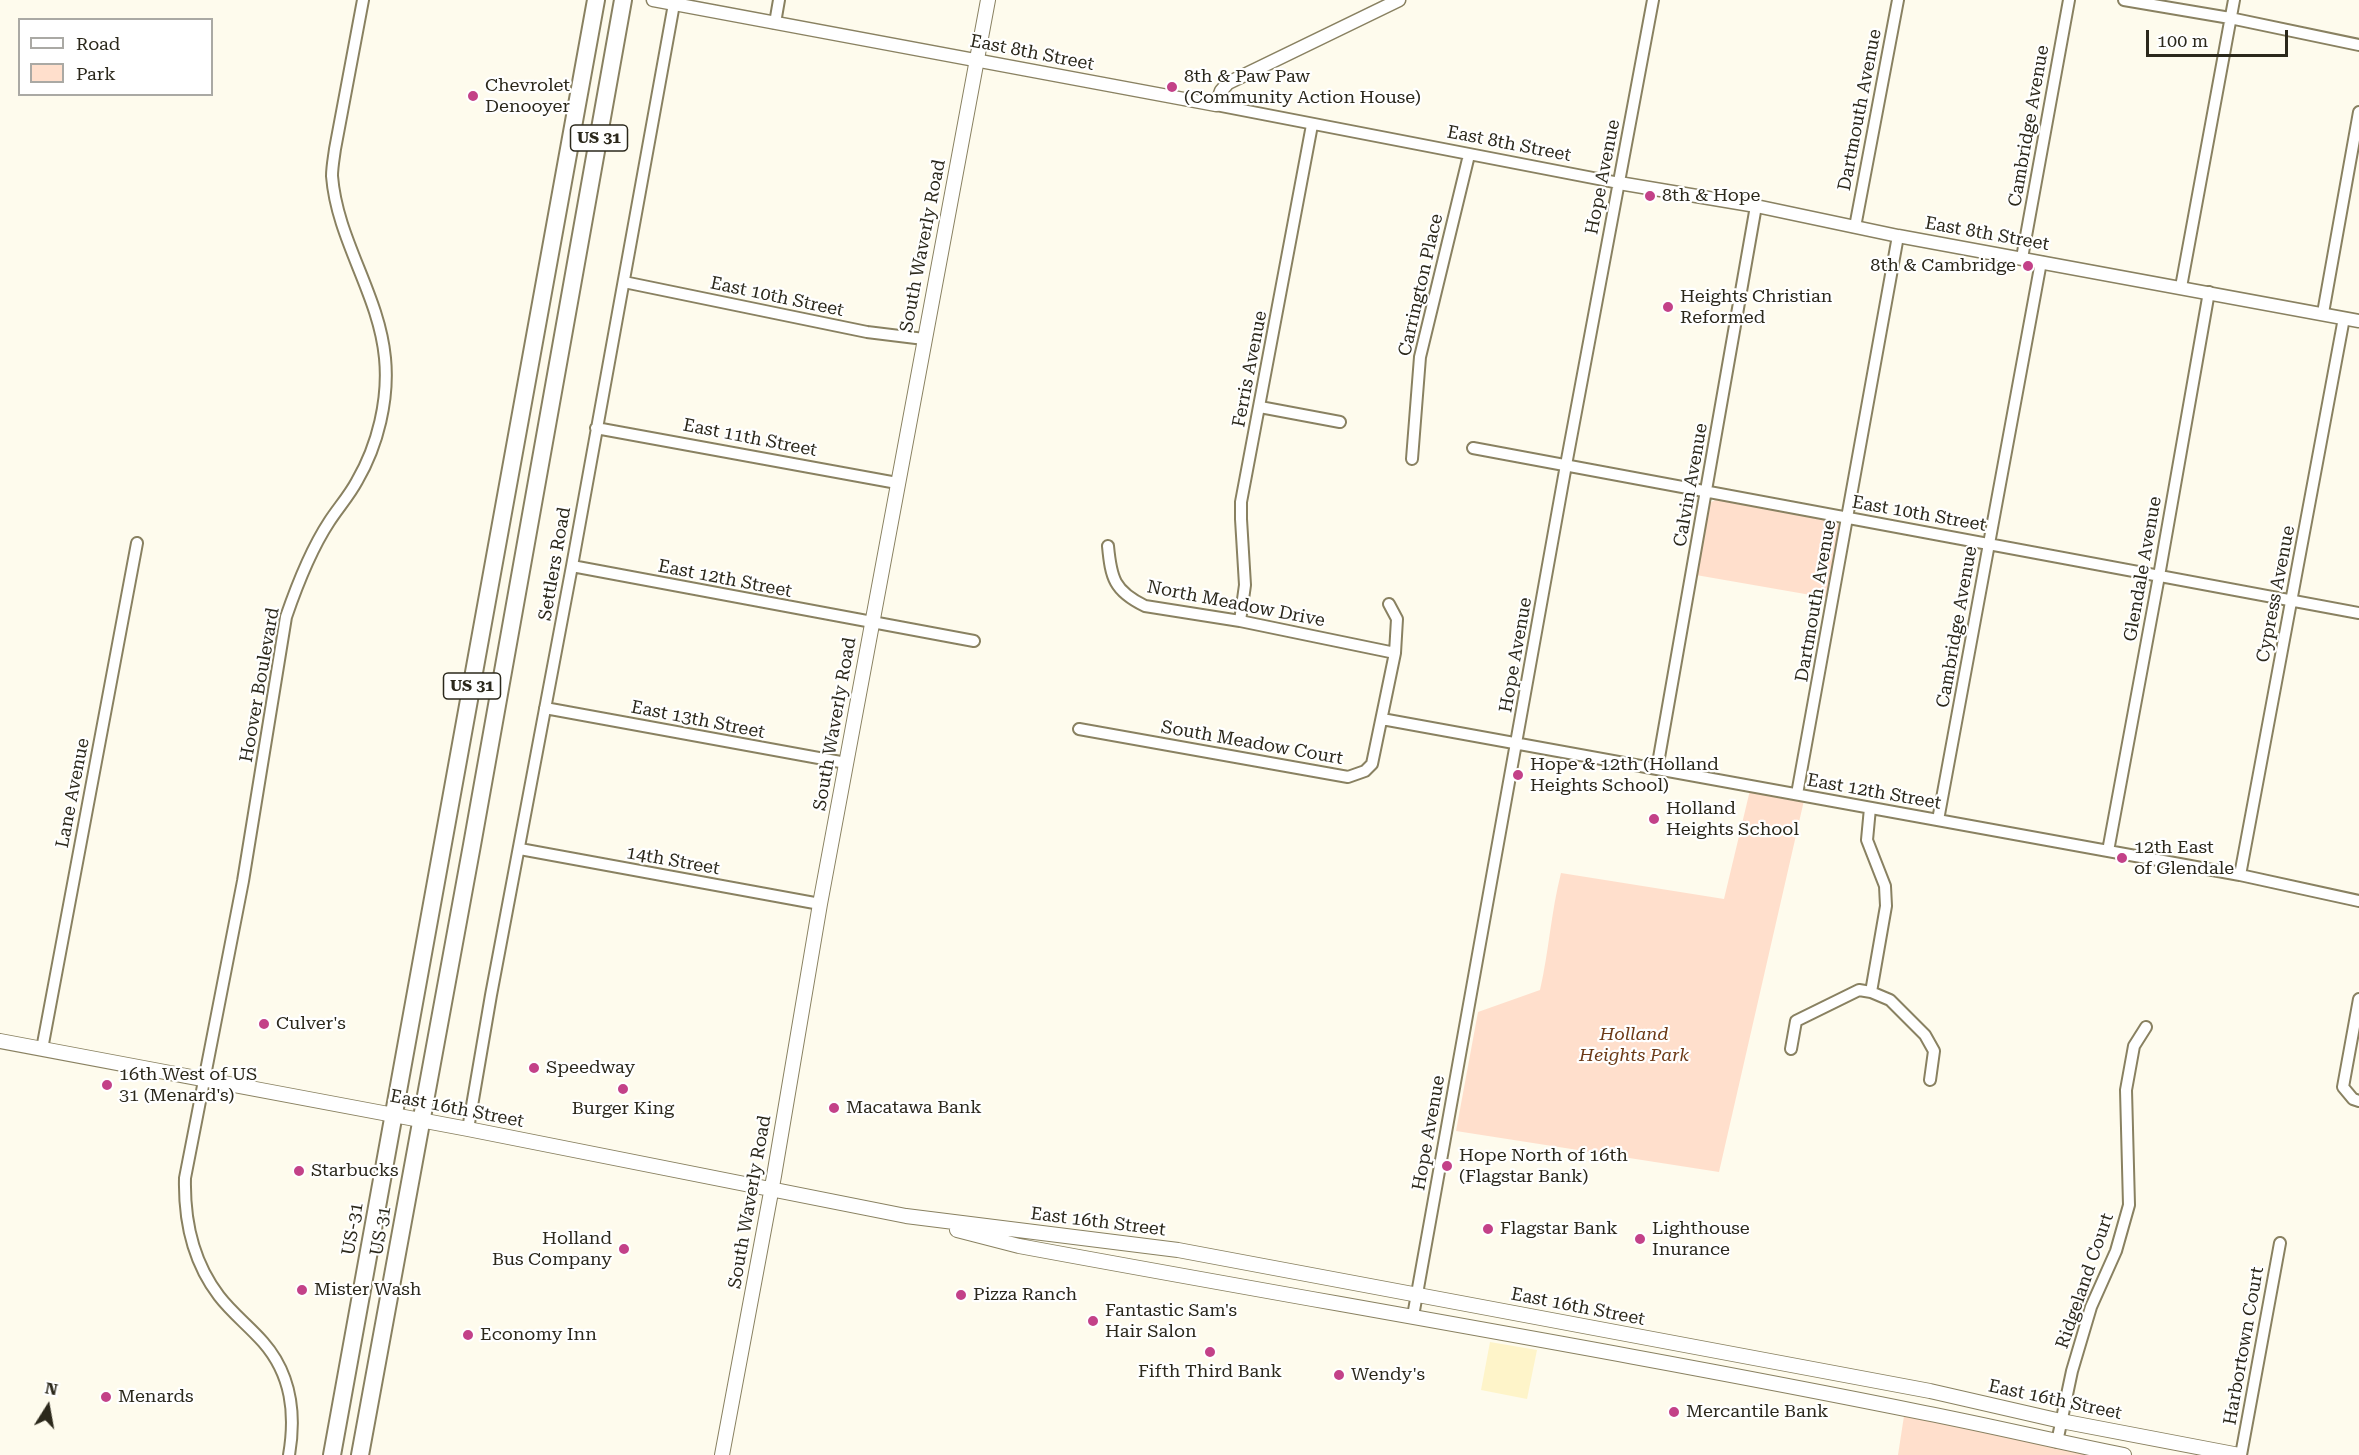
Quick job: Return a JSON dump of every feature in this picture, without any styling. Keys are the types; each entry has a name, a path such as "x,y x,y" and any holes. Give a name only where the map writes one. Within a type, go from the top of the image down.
{"highway":[{"name":"US 31","path":"394,1116 596,0"},
{"name":"US 31","path":"360,1455 472,846 623,0"},
{"path":"550,256 560,270 574,276"},
{"path":"444,840 472,846"},
{"name":"US-31","path":"332,1455 394,1116"},
{"path":"342,1397 347,1409 354,1416 366,1419"}],"main road":[{"name":"South Waverly Road","path":"722,1455 772,1190 820,904 988,0"},
{"name":"East 16th Street","path":"0,1041 468,1129 906,1216 1178,1250 1930,1391 2061,1421 2240,1455"},
{"name":"East 16th Street","path":"906,1216 1019,1246 1413,1316 1915,1411 2124,1455"}],"street":[{"name":"Hoover Boulevard","path":"289,1455 293,1416 288,1384 281,1368 263,1342 219,1295 197,1254 189,1232 186,1213 185,1178 243,881 286,617 315,547 329,521 358,480 370,453 380,421 385,392 386,360 381,330 374,305 340,216 332,173 363,0"},
{"name":"East 8th Street","path":"653,0 2359,321"},
{"path":"775,23 779,0"},
{"path":"1216,105 1221,90 1228,83 1399,0"},
{"name":"Hope Avenue","path":"1413,1316 1566,465 1653,0"},
{"name":"Dartmouth Avenue","path":"1855,227 1898,0"},
{"name":"Cambridge Avenue","path":"2022,258 2068,0"},
{"path":"2124,0 2230,18 2359,45"},
{"path":"2181,286 2234,0"},
{"name":"Settlers Road","path":"468,1129 674,4"},
{"path":"2323,313 2359,112"},
{"name":"Ferris Avenue","path":"1240,621 1245,585 1241,502 1312,125"},
{"name":"Carrington Place","path":"1412,459 1420,357 1469,155"},
{"name":"Calvin Avenue","path":"1657,769 1756,207"},
{"name":"Dartmouth Avenue","path":"1797,794 1898,236"},
{"name":"Cambridge Avenue","path":"1938,820 2041,262"},
{"name":"East 10th Street","path":"624,282 867,332 924,339"},
{"name":"Glendale Avenue","path":"2108,851 2209,292"},
{"name":"Cypress Avenue","path":"2240,875 2344,318"},
{"path":"1260,407 1340,422"},
{"name":"East 11th Street","path":"596,428 897,483"},
{"name":"East 10th Street","path":"1473,448 2359,613"},
{"name":"Lane Avenue","path":"42,1049 137,543"},
{"name":"North Meadow Drive","path":"1108,546 1112,576 1123,593 1145,606 1240,621 1395,653"},
{"name":"East 12th Street","path":"572,566 974,640"},
{"name":"South Meadow Court","path":"1078,729 1348,777 1365,771 1372,764 1395,653 1397,619 1389,604"},
{"name":"East 13th Street","path":"544,708 846,764"},
{"name":"East 12th Street","path":"1382,719 2240,875 2359,901"},
{"path":"1870,808 1867,840 1885,886 1886,906 1871,992"},
{"name":"14th Street","path":"520,849 820,904"},
{"path":"1791,1048 1796,1021 1859,990 1871,992 1890,1000 1925,1035 1934,1051 1930,1080"},
{"path":"2359,999 2343,1087 2353,1099 2359,1101"},
{"name":"Ridgeland Court","path":"2057,1442 2072,1371 2091,1307 2116,1251 2129,1205 2126,1090 2133,1046 2146,1027"},
{"name":"Harbortown Court","path":"2240,1455 2280,1243"}],"shaded area":[{"path":"1490,1342 1537,1350 1527,1399 1481,1390"}],"green space":[{"path":"1718,499 1837,522 1841,529 1828,598 1696,575 1709,503"},
{"name":"Holland Heights Park","path":"1751,786 1805,796 1719,1172 1456,1131 1478,1012 1540,990 1561,873 1724,899"},
{"path":"1904,1416 2102,1455 1898,1455"}],"place":[{"name":"8th & Paw Paw (Community Action House)","path":"1172,87"},
{"name":"Chevrolet Denooyer","path":"473,96"},
{"name":"8th & Hope","path":"1650,196"},
{"name":"8th & Cambridge","path":"2028,266"},
{"name":"Heights Christian Reformed","path":"1668,307"},
{"name":"Hope & 12th (Holland Heights School)","path":"1518,775"},
{"name":"Holland Heights School","path":"1654,819"},
{"name":"12th East of Glendale","path":"2122,858"},
{"name":"Culver's","path":"264,1024"},
{"name":"Speedway","path":"534,1068"},
{"name":"16th West of US 31 (Menard's)","path":"107,1085"},
{"name":"Burger King","path":"623,1089"},
{"name":"Macatawa Bank","path":"834,1108"},
{"name":"Hope North of 16th (Flagstar Bank)","path":"1447,1166"},
{"name":"Starbucks","path":"299,1171"},
{"name":"Flagstar Bank","path":"1488,1229"},
{"name":"Lighthouse Inurance","path":"1640,1239"},
{"name":"Holland Bus Company","path":"624,1249"},
{"name":"Mister Wash","path":"302,1290"},
{"name":"Pizza Ranch","path":"961,1295"},
{"name":"Fantastic Sam's Hair Salon","path":"1093,1321"},
{"name":"Economy Inn","path":"468,1335"},
{"name":"Fifth Third Bank","path":"1210,1352"},
{"name":"Wendy's","path":"1339,1375"},
{"name":"Menards","path":"106,1397"},
{"name":"Mercantile Bank","path":"1674,1412"}]}
